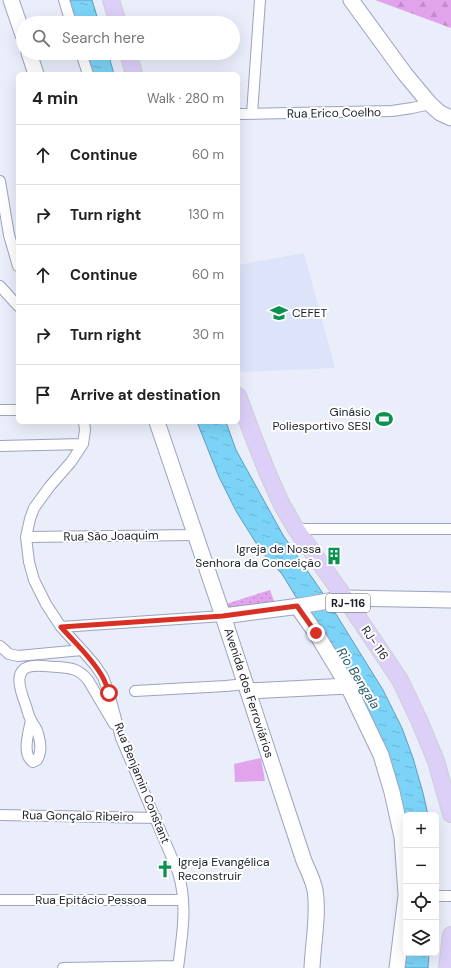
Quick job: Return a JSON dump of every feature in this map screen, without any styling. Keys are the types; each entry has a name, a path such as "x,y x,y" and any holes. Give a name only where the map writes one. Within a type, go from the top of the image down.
{"main road":[{"path":"11,0 16,16"},
{"path":"111,0 116,16"},
{"path":"350,0 430,104 440,113 451,118"},
{"path":"31,60 35,72"},
{"path":"130,60 133,72"},
{"name":"RJ- 116","path":"240,401 268,474 282,505 340,599 400,680 436,761 451,814"},
{"name":"Avenida dos Ferroviários","path":"158,424 315,890 316,910 312,968"},
{"path":"223,616 340,599 451,600"},
{"path":"299,606 348,686 381,755 392,792 402,837 405,884"},
{"path":"247,688 348,686"},
{"path":"397,968 403,919"},
{"path":"447,968 451,935"}],"street":[{"path":"64,0 69,16"},
{"path":"252,114 260,0"},
{"path":"83,60 87,72"},
{"name":"Rua Erico Coelho","path":"240,114 392,111 430,104"},
{"path":"0,181 9,235 16,259"},
{"path":"0,286 16,304"},
{"path":"0,410 16,410"},
{"path":"0,446 83,444 84,424"},
{"name":"Rua Benjamin Constant","path":"83,444 71,462 50,486 34,508 26,537 29,562 34,580 46,604 61,627 95,665 103,677 122,738 178,872 181,884 184,916 178,967"},
{"path":"296,529 451,529"},
{"name":"Rua São Joaquim","path":"26,537 196,535"},
{"path":"61,627 223,616"},
{"path":"0,646 9,654 18,656 82,650"},
{"path":"31,720 21,692 19,682 20,674 25,668 33,666 70,668 83,674 88,680 122,738"},
{"path":"135,691 226,686 247,688"},
{"name":"Rua Gonçalo Ribeiro","path":"0,815 156,818"},
{"name":"Rua Epitácio Pessoa","path":"0,900 183,900"},
{"path":"63,968 178,967"}],"shaded area":[{"name":"CEFET","path":"304,253 335,368 241,372 240,265"}],"green space":[{"path":"375,0 451,0 451,28"},
{"path":"270,590 274,601 231,613 226,604"},
{"path":"261,758 265,781 235,782 234,764"}],"water":[{"path":"65,0 92,0 97,16 70,16"},
{"path":"84,60 110,60 113,72 88,72"},
{"name":"Rio Bengala","path":"198,424 227,424 236,450 283,535 326,598 383,690 402,728 413,758 427,812 403,812 403,815 401,803 318,633 282,574 261,551 236,511 219,477"},
{"path":"405,956 429,956 428,968 403,968"}],"place":[{"name":"CEFET","path":"279,313"},
{"name":"Ginásio Poliesportivo SESI","path":"384,419"},
{"name":"Igreja de Nossa Senhora da Conceição","path":"334,556"},
{"name":"Igreja Evangélica Reconstruir","path":"165,869"}],"route":[{"path":"109,693 103,677 95,665 61,627 223,616 297,606 316,633"}]}
